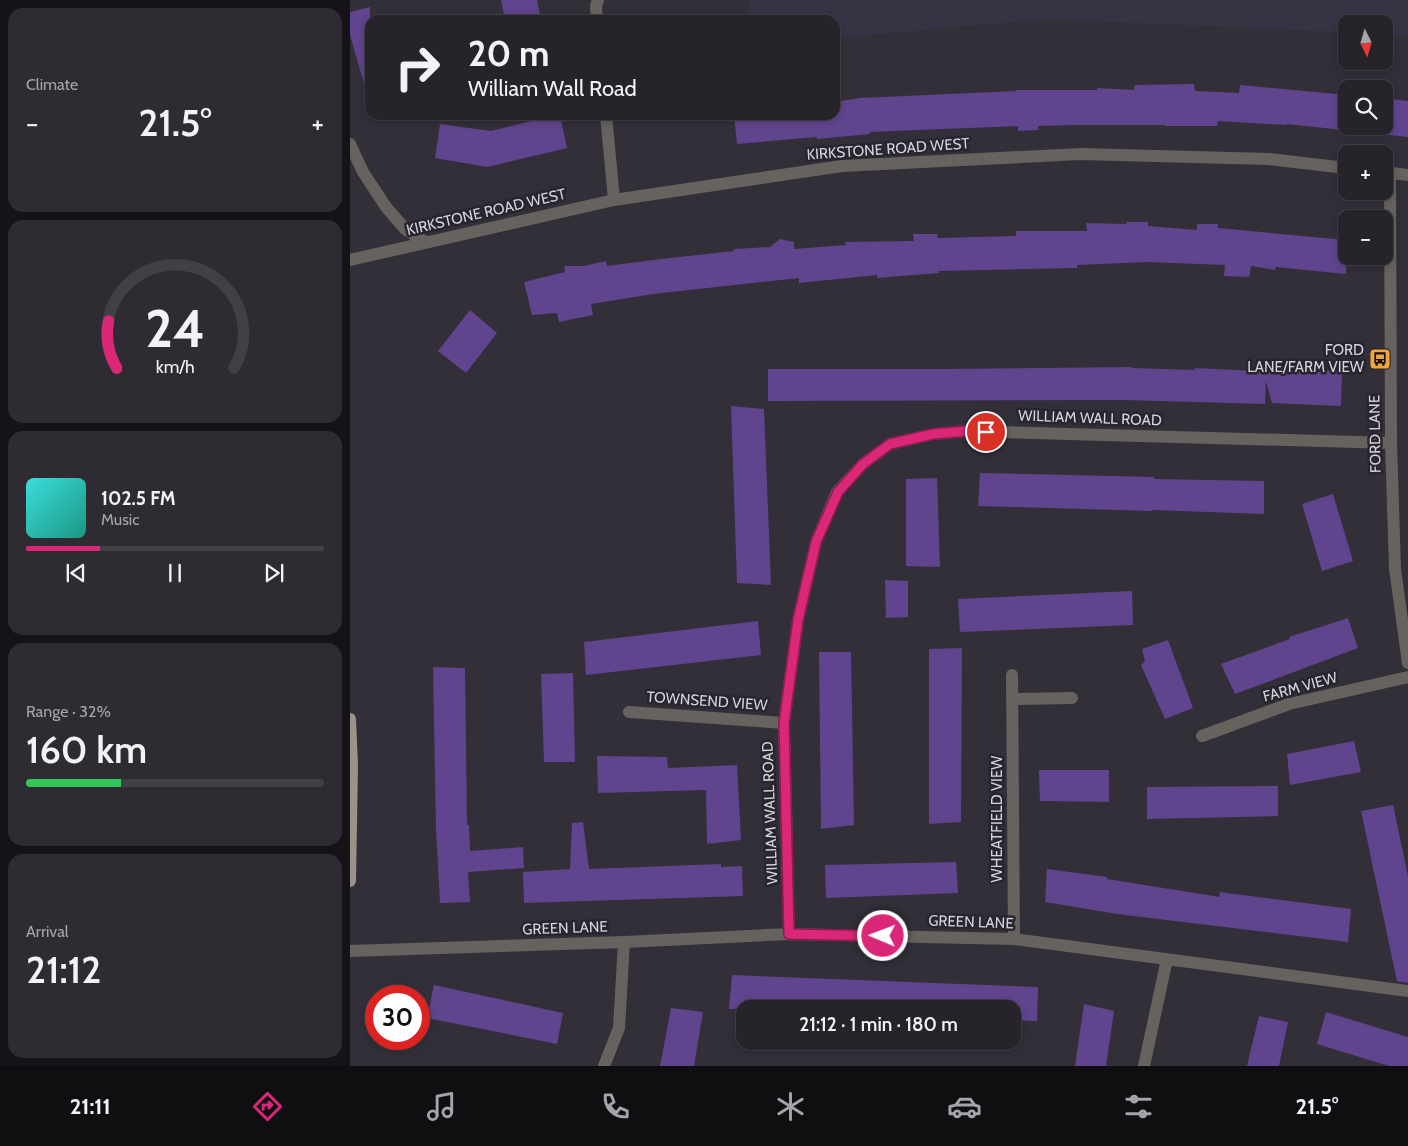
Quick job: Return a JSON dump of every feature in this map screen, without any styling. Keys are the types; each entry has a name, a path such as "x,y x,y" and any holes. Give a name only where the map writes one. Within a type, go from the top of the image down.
{"main road":[{"path":"350,720 352,765 350,881"}],"street":[{"path":"596,2 597,15"},
{"path":"606,120 614,200"},
{"path":"350,144 363,172 386,207 405,229 425,242"},
{"name":"KIRKSTONE ROAD WEST","path":"350,260 614,200 842,166 1080,154 1269,159 1338,167"},
{"path":"1393,174 1408,175"},
{"name":"FORD LANE","path":"1387,200 1394,569 1408,663"},
{"name":"WILLIAM WALL ROAD","path":"789,934 784,723 798,620 816,542 838,492 863,464 890,444 933,434 967,431 1391,443"},
{"name":"WHEATFIELD VIEW","path":"1012,675 1014,939"},
{"name":"FARM VIEW","path":"1202,736 1289,704 1408,677"},
{"path":"1012,699 1072,698"},
{"name":"TOWNSEND VIEW","path":"629,712 784,723"},
{"name":"GREEN LANE","path":"350,951 624,942 789,934 1014,939 1408,992"},
{"path":"604,1066 619,1028 624,942"},
{"path":"1144,1066 1167,959"}],"shaded area":[{"path":"750,0 1408,0 1408,37 1393,35 1393,15 1338,15 1338,32 1046,19 840,38 840,15 746,15"}],"building":[{"path":"501,0 537,0 540,15 504,15"},
{"path":"370,7 370,15 365,15 365,84 350,35 350,12"},
{"path":"1194,84 1195,91 1239,93 1240,85 1338,94 1338,129 1287,124 1218,121 1217,126 1075,125 1038,126 1038,130 1018,131 1018,126 870,132 870,134 817,139 817,137 737,144 735,120 840,120 840,101 860,98 1016,90 1097,90 1097,88 1134,90 1135,85"},
{"path":"1393,99 1408,101 1408,137 1389,135 1393,135"},
{"path":"536,120 561,120 567,148 487,167 435,158 440,124 491,131"},
{"path":"1126,222 1148,222 1148,226 1197,230 1197,224 1218,224 1218,228 1338,239 1338,265 1346,265 1346,274 1276,267 1275,270 1251,266 1249,277 1224,276 1225,265 1148,262 1077,265 1077,268 939,271 939,273 877,278 877,275 799,283 799,278 653,294 591,304 593,315 559,322 557,313 532,315 524,282 565,272 564,266 584,266 606,261 607,266 734,251 734,249 770,247 780,239 794,242 794,249 846,245 845,242 914,241 913,234 937,234 938,238 1016,236 1016,231 1087,231 1086,223 1127,224"},
{"path":"470,310 497,333 466,373 438,351"},
{"path":"1132,367 1297,373 1297,370 1342,371 1341,406 1272,403 1266,381 1265,404 1124,400 768,401 768,369"},
{"path":"731,406 764,409 771,585 737,583"},
{"path":"980,473 1264,481 1264,514 978,506"},
{"path":"937,478 940,567 906,566 906,479"},
{"path":"1333,494 1353,561 1322,571 1302,504"},
{"path":"885,580 908,581 908,617 886,618"},
{"path":"1132,591 1133,625 960,632 958,599"},
{"path":"1348,618 1358,648 1235,694 1221,664 1290,639 1289,637"},
{"path":"758,621 761,655 586,675 584,642"},
{"path":"1168,640 1193,708 1165,719 1141,665 1145,661 1142,649"},
{"path":"962,648 961,822 929,824 929,649"},
{"path":"819,652 851,652 854,825 821,829"},
{"path":"433,667 465,668 467,825 469,825 470,851 523,847 524,868 468,872 470,902 440,903 436,830"},
{"path":"573,673 575,762 544,762 541,674"},
{"path":"1354,741 1361,772 1290,785 1287,754"},
{"path":"597,756 667,757 668,768 737,765 741,840 707,844 706,790 598,793"},
{"path":"1039,770 1109,770 1109,802 1040,801"},
{"path":"1278,786 1278,816 1147,819 1147,787"},
{"path":"1393,805 1408,876 1408,983 1397,981 1361,811"},
{"path":"583,822 589,869 721,864 721,867 742,866 743,896 524,903 523,872 570,869 572,823"},
{"path":"956,862 958,893 826,898 825,865"},
{"path":"1047,869 1107,877 1107,879 1220,897 1219,892 1351,909 1348,942 1117,914 1045,902"},
{"path":"732,975 1038,987 1037,1021 1021,1020 1021,1000 736,1000 736,1009 729,1009"},
{"path":"434,985 563,1013 557,1044 430,1019 430,1004"},
{"path":"1084,1004 1114,1011 1106,1066 1075,1066"},
{"path":"671,1008 703,1012 694,1066 660,1066"},
{"path":"1326,1012 1408,1037 1408,1066 1389,1066 1317,1044"},
{"path":"1259,1016 1288,1022 1279,1066 1247,1066"}],"place":[{"name":"FORD LANE/FARM VIEW","path":"1380,359"}],"route":[{"path":"883,936 789,934 784,723 798,620 816,542 838,492 863,464 890,444 933,434 967,431 986,432"}]}
